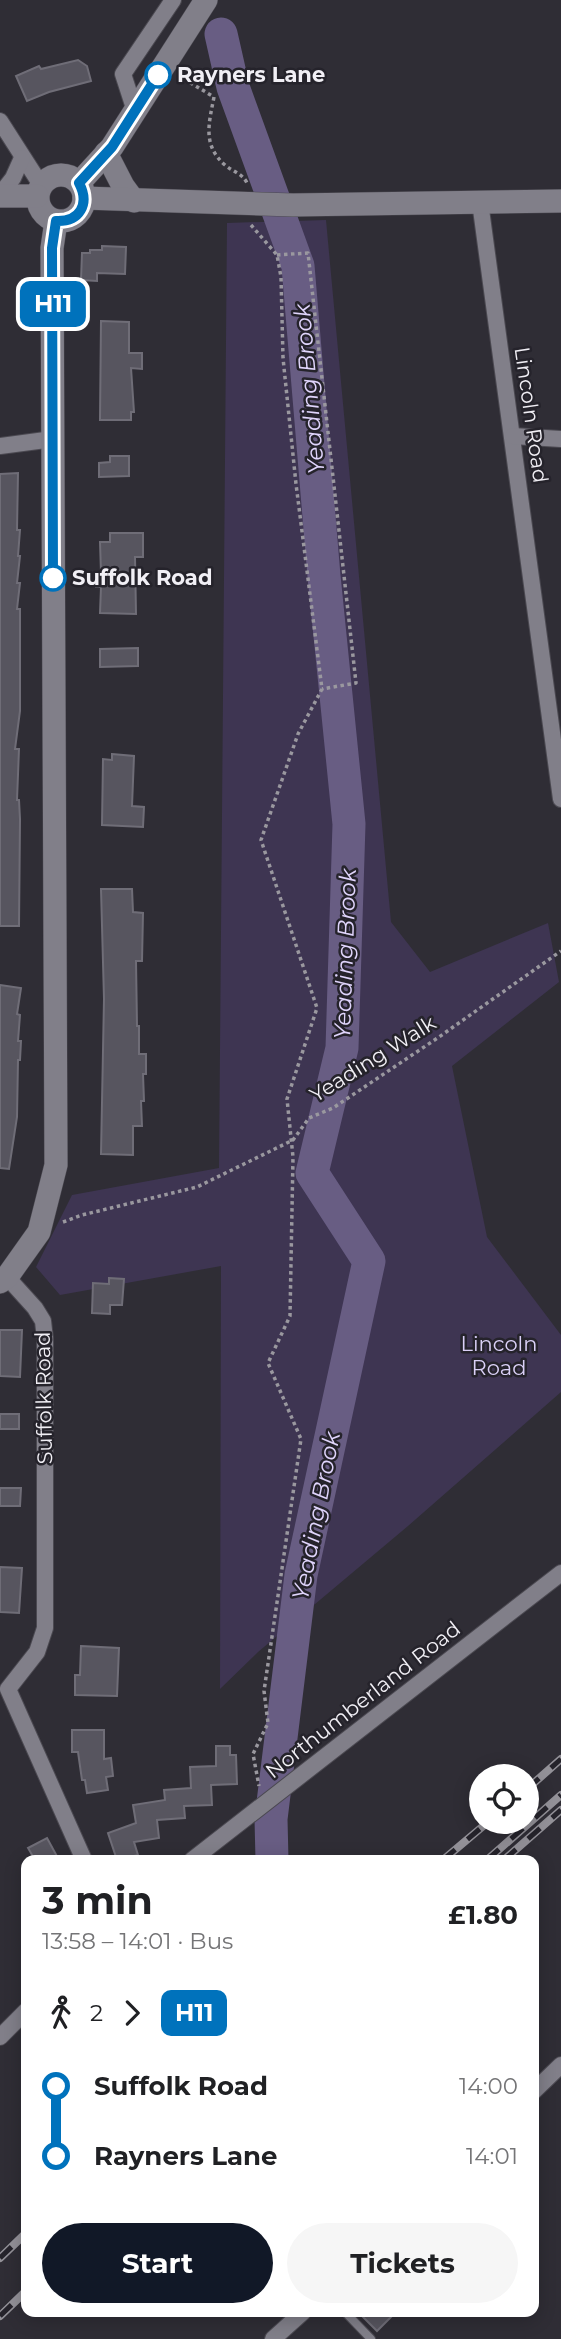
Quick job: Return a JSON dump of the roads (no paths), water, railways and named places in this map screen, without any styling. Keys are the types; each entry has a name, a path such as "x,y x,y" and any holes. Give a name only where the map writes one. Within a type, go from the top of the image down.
{"street":[{"path":"135,111 123,74 173,0"},
{"path":"0,121 39,190 42,213 56,221 67,222 77,216 82,207 82,190 206,0"},
{"path":"106,153 134,201"},
{"path":"0,195 13,178 22,158"},
{"path":"0,195 39,190 47,178 67,175 82,190 134,201 270,205 561,201"},
{"name":"Lincoln Road","path":"480,202 561,799"},
{"name":"Suffolk Road","path":"56,221 52,248 56,1165 39,1232 3,1279 35,1308 43,1321 46,1339 45,1628 37,1652 4,1693 82,1855"},
{"path":"513,436 561,439"},
{"path":"0,446 53,439"},
{"name":"Northumberland Road","path":"198,1855 561,1573"},
{"path":"0,2037 21,2016"},
{"path":"539,2086 561,2065"},
{"path":"273,2339 297,2317"}],"lane":[{"path":"350,2317 371,2339"}],"waterway":[{"name":"Yeading Brook","path":"221,34 233,87 298,266 324,576 349,824 342,1048 312,1173 369,1261 301,1575 271,1819 272,1855"}],"railway":[{"path":"539,1778 561,1759"},
{"path":"493,1855 561,1795"},
{"path":"510,1855 561,1810"},
{"path":"449,1855 474,1834"},
{"path":"0,2258 21,2238"},
{"path":"0,2316 21,2296"}],"place":[{"name":"Rayners Lane","path":"158,75"},
{"name":"Suffolk Road","path":"53,578"}]}
